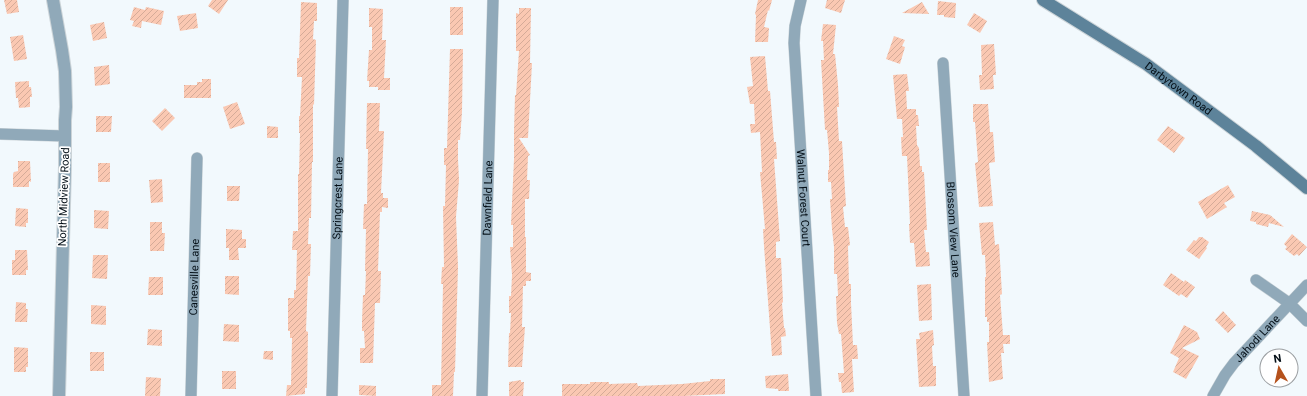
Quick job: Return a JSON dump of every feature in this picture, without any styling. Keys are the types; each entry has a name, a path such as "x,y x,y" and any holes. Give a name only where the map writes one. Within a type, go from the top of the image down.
{"main road":[{"name":"Darbytown Road","path":"1043,0 1146,64 1250,141 1307,188"}],"street":[{"name":"North Midview Road","path":"52,0 65,71 66,107 59,396"},
{"name":"Springcrest Lane","path":"332,396 343,0"},
{"name":"Dawnfield Lane","path":"482,396 493,0"},
{"name":"Walnut Forest Court","path":"801,0 795,26 794,44 816,396"},
{"name":"Blossom View Lane","path":"943,63 964,396"},
{"path":"0,134 65,136"},
{"name":"Canesville Lane","path":"191,396 197,158"},
{"path":"1256,280 1289,303 1307,320"},
{"name":"Jahodi Lane","path":"1213,396 1234,363 1307,285"}],"building":[{"path":"4,0 17,0 19,12 7,14"},
{"path":"212,0 228,0 219,14 208,6"},
{"path":"758,0 772,0 764,27 769,28 768,42 755,42 755,14"},
{"path":"827,0 845,0 841,13 825,8"},
{"path":"938,1 956,3 955,18 937,15"},
{"path":"301,2 317,3 317,21 314,21 313,39 316,40 314,105 313,104 311,218 309,218 308,244 311,244 306,331 308,332 307,388 305,388 305,394 286,396 287,385 291,385 292,338 290,338 290,331 288,331 288,298 294,298 294,290 296,290 297,250 292,250 293,231 298,231 299,116 302,77 297,77 297,58 299,58"},
{"path":"922,2 929,14 902,13"},
{"path":"134,7 145,10 146,7 164,11 161,25 142,21 141,28 132,26 134,21 130,20"},
{"path":"450,7 463,7 463,35 450,35"},
{"path":"369,8 383,9 382,40 386,40 384,78 390,78 390,90 378,90 378,87 369,87 369,81 367,81 369,50 372,50 372,27 369,27"},
{"path":"519,8 531,8 530,63 532,63 528,138 519,138 530,155 528,156 527,180 530,180 529,199 525,199 525,237 526,272 531,273 531,281 526,281 526,286 523,286 522,327 525,327 522,367 508,367 511,313 509,313 509,296 511,296 512,275 510,247 513,247 513,225 511,225 515,95 519,51 516,51 516,13 519,14"},
{"path":"196,13 198,28 180,31 177,16"},
{"path":"974,13 987,21 980,33 967,25"},
{"path":"104,22 107,38 93,41 90,25"},
{"path":"823,24 836,25 833,54 835,54 838,85 839,107 837,107 839,141 842,141 846,206 843,207 845,227 848,227 850,245 848,246 849,284 851,284 853,345 857,345 858,359 852,359 854,392 842,393 838,373 844,373 841,334 839,334 837,323 837,274 834,274 834,247 830,199 832,199 831,182 828,182 829,153 827,130 825,130 821,60 824,60 823,41 821,41"},
{"path":"23,35 27,59 14,61 10,37"},
{"path":"894,36 905,40 902,46 905,47 900,64 886,59"},
{"path":"994,44 996,75 993,75 994,89 980,90 979,75 982,75 981,45"},
{"path":"450,49 463,49 462,112 460,140 458,140 459,180 456,217 458,267 455,372 453,396 432,396 432,385 441,385 443,284 441,284 442,267 444,267 443,206 445,206 446,165 444,165 444,148 447,148"},
{"path":"765,56 768,91 770,91 774,142 776,142 777,159 774,159 780,241 776,242 776,258 781,258 782,303 786,336 781,337 782,355 772,356 763,229 765,229 760,172 762,172 760,132 751,133 750,124 755,124 754,104 750,104 747,87 753,86 750,57"},
{"path":"109,65 110,84 95,86 94,67"},
{"path":"907,74 909,91 906,91 907,109 916,109 916,115 918,115 919,126 916,126 917,145 919,148 920,166 922,166 922,172 924,172 927,230 924,230 926,252 929,252 930,266 916,267 914,243 910,243 907,156 902,156 902,119 897,119 893,75"},
{"path":"202,79 211,79 211,98 184,98 184,85 197,85 197,82 202,82"},
{"path":"29,81 32,97 30,97 30,107 19,108 18,98 16,98 15,82"},
{"path":"237,102 245,124 230,129 223,107"},
{"path":"367,103 380,103 379,131 384,131 381,193 383,193 383,198 388,198 388,208 382,207 382,212 380,212 378,271 381,271 380,303 375,303 373,363 360,363 360,348 365,348 362,321 366,271 366,229 363,229 364,204 367,204"},
{"path":"973,104 988,104 990,132 993,132 995,162 989,163 993,206 979,207 975,163 978,162 975,122 973,122"},
{"path":"165,108 175,118 162,131 152,121"},
{"path":"96,116 112,116 111,132 96,132"},
{"path":"267,126 278,127 278,138 267,138"},
{"path":"1168,126 1185,138 1174,153 1157,140"},
{"path":"18,161 30,161 31,182 29,181 29,187 13,187 13,174 14,172 18,171"},
{"path":"98,163 110,163 110,182 98,182"},
{"path":"162,179 163,202 151,203 149,180"},
{"path":"1228,185 1235,197 1224,203 1227,207 1207,219 1198,202"},
{"path":"227,186 240,186 239,201 227,201"},
{"path":"16,208 28,209 28,223 26,223 26,227 15,226"},
{"path":"94,210 109,211 108,229 94,228"},
{"path":"1252,211 1270,215 1284,227 1269,223 1268,227 1250,221"},
{"path":"150,222 162,222 162,233 165,233 164,251 150,251"},
{"path":"993,222 995,245 999,244 1002,294 1000,295 1003,335 1010,335 1010,344 1003,344 1004,353 1001,353 1003,379 989,382 987,342 989,342 989,322 987,322 987,317 985,317 985,255 982,255 979,223"},
{"path":"226,229 242,230 242,239 246,239 246,248 238,248 239,260 229,260 229,248 226,248"},
{"path":"1292,234 1307,247 1299,256 1297,254 1294,256 1285,249 1287,247 1284,244"},
{"path":"1199,237 1202,237 1209,242 1206,247 1207,248 1199,259 1186,250 1194,240 1196,241"},
{"path":"15,250 27,250 28,270 26,270 26,275 12,275 12,260 15,260"},
{"path":"93,255 108,255 107,279 92,278"},
{"path":"1171,273 1184,282 1185,280 1195,287 1187,298 1181,294 1179,296 1163,285"},
{"path":"225,276 239,276 239,295 225,294"},
{"path":"149,277 163,277 163,295 148,295"},
{"path":"931,284 932,320 919,321 917,285"},
{"path":"16,302 26,303 26,309 28,309 27,322 15,322"},
{"path":"91,305 106,306 106,325 91,324"},
{"path":"1223,311 1236,325 1228,333 1215,320"},
{"path":"224,324 239,325 239,342 223,341"},
{"path":"1184,325 1197,332 1200,339 1182,348 1199,356 1186,379 1173,372 1179,358 1170,353"},
{"path":"148,329 162,330 162,346 147,345"},
{"path":"933,330 933,366 936,366 936,386 919,387 916,339 920,339 919,333"},
{"path":"14,347 28,348 28,367 26,367 26,372 14,372"},
{"path":"264,351 273,351 273,360 263,359"},
{"path":"90,352 104,352 104,371 90,371"},
{"path":"222,371 236,371 236,389 222,389"},
{"path":"788,374 789,391 778,391 778,389 766,388 765,376"},
{"path":"146,377 161,378 160,396 145,396"},
{"path":"710,379 725,379 725,394 684,396 562,396 562,384 609,382 609,384 637,383 638,386 682,384 710,381"},
{"path":"521,380 521,382 524,382 523,396 509,396 509,382"},
{"path":"359,385 376,386 376,396 359,395"}]}
